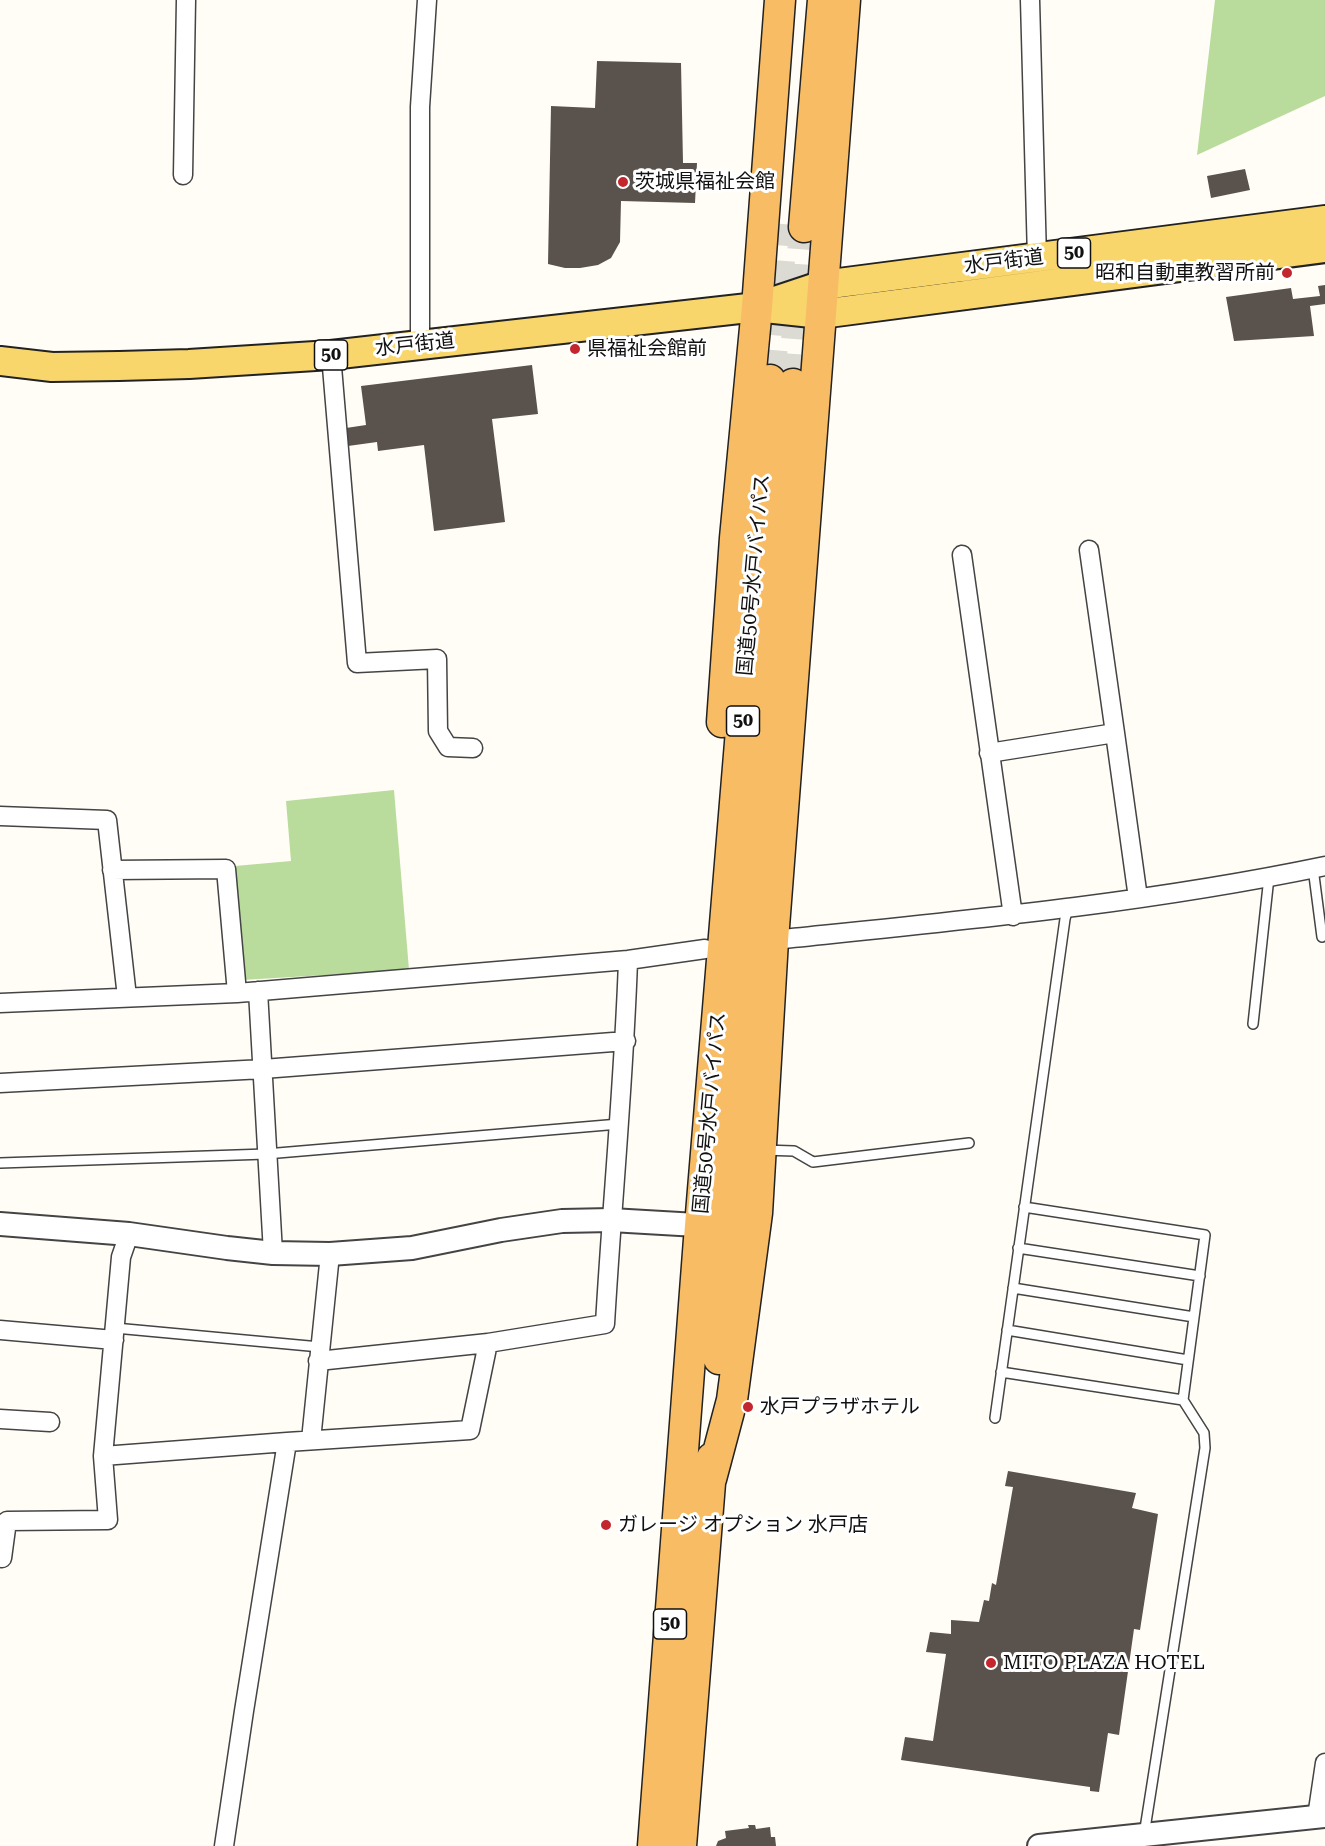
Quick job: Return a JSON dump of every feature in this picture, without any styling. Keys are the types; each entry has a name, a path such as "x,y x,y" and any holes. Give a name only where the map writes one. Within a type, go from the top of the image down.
{"highway":[{"path":"714,1226 688,1183 735,538 757,307 780,0"},
{"path":"800,0 794,225 822,0"},
{"path":"711,1479 732,1400 757,1213 773,940 845,0"},
{"name":"国道50号水戸バイパス","path":"653,1846 714,1226 781,382"},
{"name":"国道50号水戸バイパス","path":"681,1846 711,1479 714,1226"}],"main road":[{"name":"水戸街道","path":"0,361 52,367 119,366 331,355 757,307 823,285 1325,220"},
{"name":"水戸街道","path":"757,307 821,314 1325,248"}],"street":[{"path":"183,175 186,0"},
{"path":"420,345 420,107 427,0"},
{"path":"1030,0 1037,258"},
{"path":"331,355 357,663 437,659 438,731 448,747 473,748"},
{"path":"1089,550 1138,898"},
{"path":"962,555 1013,916"},
{"path":"989,753 1115,733"},
{"path":"0,816 107,820 127,998"},
{"path":"773,940 1013,916 1138,898 1319,867"},
{"path":"112,870 226,869 237,993"},
{"path":"0,1003 237,993 628,960 705,949"},
{"path":"319,1354 488,1343 605,1324 626,1041 628,960"},
{"path":"258,991 273,1252"},
{"path":"0,1083 263,1069 626,1041"},
{"path":"0,1224 129,1234 227,1248 330,1254 412,1248 542,1223 611,1220 714,1226 757,1213"},
{"path":"2,1558 7,1521 108,1520 103,1456 122,1257 129,1234"},
{"path":"311,1440 330,1254"},
{"path":"0,1330 115,1334"},
{"path":"103,1456 471,1430 488,1343"},
{"path":"0,1419 50,1422"},
{"path":"224,1846 287,1442"},
{"path":"1039,1846 1321,1816 1325,1763"}],"lane":[{"path":"1319,867 1322,937"},
{"path":"1252,1024 1269,877"},
{"path":"994,1418 1068,908"},
{"path":"0,1163 266,1154 619,1124"},
{"path":"761,1150 794,1151 813,1162 969,1143"},
{"path":"1024,1207 1205,1235 1183,1400 1204,1433 1205,1448 1144,1835"},
{"path":"1018,1248 1200,1276"},
{"path":"1013,1288 1194,1317"},
{"path":"1007,1330 1188,1360"},
{"path":"115,1334 319,1354"},
{"path":"1001,1372 1183,1400"}],"green space":[{"path":"1215,0 1325,0 1325,96 1197,155"},
{"path":"394,790 409,970 242,980 235,866 291,861 286,801"}],"building":[{"name":"茨城県福祉会館","path":"597,61 681,63 683,163 697,163 695,203 621,201 620,242 611,258 598,265 565,268 548,264 551,106 595,108"},
{"path":"1245,169 1250,190 1211,198 1207,176"},
{"path":"1325,285 1325,304 1310,306 1314,336 1234,341 1226,297 1291,288 1293,299 1320,296 1318,286"},
{"path":"532,365 538,414 492,419 505,522 434,531 424,445 378,451 377,442 348,446 346,428 366,425 361,386"},
{"path":"1008,1471 1136,1493 1132,1508 1158,1514 1140,1630 1134,1629 1119,1735 1108,1733 1099,1792 1090,1791 1090,1787 901,1760 905,1737 933,1741 946,1654 926,1652 930,1632 951,1634 951,1620 979,1622 984,1600 989,1601 992,1583 996,1585 1013,1487 1005,1486"},
{"path":"748,1825 755,1825 756,1829 770,1827 771,1837 775,1837 776,1846 716,1846 718,1841 726,1838 725,1831 749,1828"}],"tunnel":[{"path":"770,380 783,224"},
{"path":"793,384 804,227"}],"place":[{"name":"茨城県福祉会館","path":"623,182"},
{"name":"昭和自動車教習所前","path":"1287,273"},
{"name":"県福祉会館前","path":"575,349"},
{"name":"水戸プラザホテル","path":"748,1407"},
{"name":"ガレージ オプション 水戸店","path":"606,1525"},
{"name":"MITO PLAZA HOTEL","path":"991,1663"}]}
